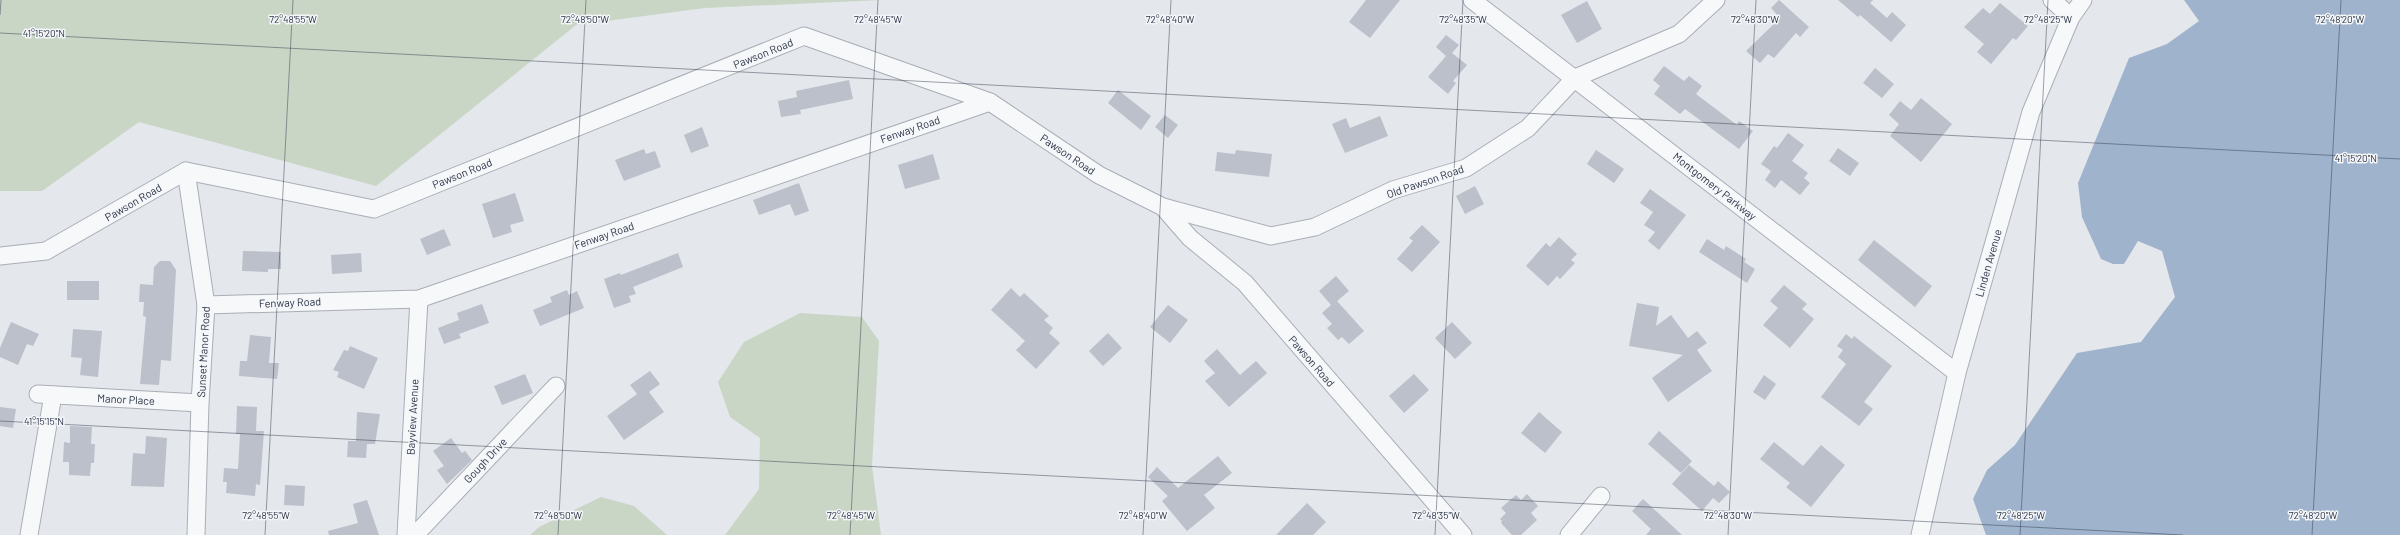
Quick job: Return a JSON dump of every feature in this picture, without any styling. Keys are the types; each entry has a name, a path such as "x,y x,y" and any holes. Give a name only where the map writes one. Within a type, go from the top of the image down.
{"street":[{"name":"Montgomery Parkway","path":"1472,0 1957,373"},
{"name":"Old Pawson Road","path":"1163,207 1271,236 1315,227 1393,190 1466,168 1528,128 1575,78 1679,34 1716,0"},
{"path":"2052,0 2072,17"},
{"name":"Linden Avenue","path":"1920,535 1957,373 2031,112 2072,17 2082,0"},
{"name":"Pawson Road","path":"0,256 46,251 186,171 374,209 804,36 990,102 1099,174 1163,207 1190,238 1245,284 1463,535"},
{"name":"Fenway Road","path":"206,305 419,299 990,102"},
{"name":"Sunset Manor Road","path":"186,171 206,305 200,403 196,535"},
{"name":"Bayview Avenue","path":"406,535 419,299"},
{"name":"Gough Drive","path":"415,535 556,386"},
{"name":"Manor Place","path":"29,535 46,394 200,403"},
{"path":"1569,535 1601,496"}],"green space":[{"path":"0,0 882,0 705,8 576,25 376,186 139,122 42,191 0,191"},
{"path":"800,313 862,317 879,341 872,466 881,535 725,535 759,489 760,438 730,417 718,382 744,342"},
{"path":"601,497 634,506 667,535 530,535 539,527"}],"water":[{"path":"2184,0 2400,0 2400,535 1986,535 1973,499 1987,470 2015,445 2077,353 2141,342 2175,297 2162,251 2138,241 2124,264 2113,264 2101,259 2082,217 2078,183 2129,58 2167,44 2199,21"}],"building":[{"path":"1366,0 1400,0 1370,38 1349,22"},
{"path":"1779,0 1809,27 1800,37 1796,33 1774,58 1768,54 1760,63 1746,51 1780,18 1771,8"},
{"path":"1838,0 1873,0 1870,3 1887,18 1892,12 1906,25 1891,42 1860,15 1858,17"},
{"path":"1587,1 1602,29 1577,43 1561,15"},
{"path":"2000,3 2028,26 2016,40 2013,38 1991,64 1977,52 1984,44 1964,27 1983,8 1990,14"},
{"path":"1446,35 1459,45 1452,53 1467,65 1453,81 1456,83 1448,94 1428,77 1446,56 1436,47"},
{"path":"1664,66 1684,81 1689,76 1702,86 1696,94 1737,125 1739,121 1753,131 1739,149 1685,109 1680,114 1654,94 1660,86 1653,80"},
{"path":"1875,68 1894,84 1882,98 1863,83"},
{"path":"849,80 853,99 800,110 801,114 781,117 778,101 797,97 796,91"},
{"path":"1118,90 1151,116 1141,130 1108,103"},
{"path":"1921,98 1952,124 1921,162 1890,136 1899,124 1889,115 1900,101 1911,110"},
{"path":"1165,115 1178,125 1168,138 1155,127"},
{"path":"1380,116 1388,136 1345,153 1332,124 1346,118 1350,128"},
{"path":"702,127 709,146 691,153 684,135"},
{"path":"1788,133 1804,145 1792,161 1808,173 1804,178 1810,183 1800,195 1781,180 1775,188 1765,180 1771,171 1761,164 1774,146 1777,148"},
{"path":"1838,148 1859,163 1850,176 1829,161"},
{"path":"644,149 646,154 655,151 661,167 624,181 615,160"},
{"path":"1236,150 1272,154 1269,177 1215,171 1217,152 1235,154"},
{"path":"1596,150 1624,169 1614,183 1587,164"},
{"path":"933,154 940,179 905,189 898,165"},
{"path":"799,183 809,211 795,216 790,204 759,215 753,200"},
{"path":"1475,186 1484,204 1465,214 1456,196"},
{"path":"1650,189 1686,215 1659,250 1648,241 1655,232 1644,225 1653,212 1640,203"},
{"path":"515,193 524,221 510,225 512,232 493,238 482,204"},
{"path":"1422,225 1440,242 1412,272 1397,259 1413,241 1409,238"},
{"path":"444,229 451,245 427,255 420,239"},
{"path":"1559,237 1577,254 1571,260 1575,263 1560,279 1557,276 1548,286 1526,266 1546,243 1550,247"},
{"path":"1707,239 1724,250 1726,246 1746,259 1744,262 1755,269 1747,283 1699,252"},
{"path":"1874,240 1932,286 1915,307 1858,260"},
{"path":"243,251 281,252 281,269 268,269 268,272 242,271"},
{"path":"361,253 362,272 332,274 331,255"},
{"path":"678,253 683,267 633,287 636,294 629,296 631,302 614,308 604,279 620,273 621,275"},
{"path":"160,261 170,261 176,270 171,361 161,360 159,385 140,384 146,317 143,316 144,302 139,302 140,284 153,285 154,267"},
{"path":"1336,276 1349,291 1337,301 1364,331 1349,344 1342,337 1338,340 1327,328 1332,324 1322,313 1331,305 1319,291"},
{"path":"67,281 99,281 99,300 67,300"},
{"path":"1784,285 1807,304 1802,309 1814,319 1790,348 1763,325 1778,308 1770,301"},
{"path":"1011,288 1020,297 1024,293 1049,316 1044,320 1053,328 1049,333 1060,343 1036,369 1016,350 1025,341 991,310"},
{"path":"567,290 569,295 577,291 584,308 540,326 533,310 552,302 550,297"},
{"path":"1637,303 1659,307 1656,326 1671,315 1688,338 1697,331 1707,343 1697,350 1712,371 1668,402 1652,378 1683,355 1629,346"},
{"path":"482,304 489,323 459,334 461,338 444,344 438,328 459,320 457,313"},
{"path":"1168,305 1188,320 1170,343 1150,327"},
{"path":"11,322 39,334 33,346 27,344 18,365 0,357 0,348"},
{"path":"1452,322 1472,343 1455,359 1435,338"},
{"path":"73,329 102,331 98,377 80,375 82,358 71,357"},
{"path":"1108,333 1122,348 1103,366 1089,351"},
{"path":"1846,334 1852,339 1854,336 1892,366 1864,402 1873,409 1859,426 1821,397 1846,364 1838,357 1843,350 1837,346"},
{"path":"250,335 271,337 269,363 279,363 277,379 239,376 240,361 247,361"},
{"path":"350,346 378,358 364,389 337,377 339,372 333,370 344,350 348,351"},
{"path":"1217,349 1240,375 1256,361 1267,373 1229,407 1205,381 1215,373 1204,361"},
{"path":"650,371 660,384 649,392 664,412 624,440 607,416 637,394 630,385"},
{"path":"525,374 533,393 502,405 494,386"},
{"path":"1414,374 1429,390 1404,413 1389,396"},
{"path":"1764,375 1776,384 1765,400 1753,392"},
{"path":"237,406 257,407 256,431 264,431 260,485 256,484 255,496 226,493 227,482 223,482 224,468 238,469 240,434 236,434"},
{"path":"0,407 16,409 13,428 0,426"},
{"path":"357,412 380,414 375,444 367,444 366,458 347,457 348,441 356,441"},
{"path":"1539,412 1562,432 1545,453 1521,433"},
{"path":"70,426 92,427 91,444 95,444 94,463 91,463 90,476 69,475 69,462 63,462 64,442 70,443"},
{"path":"1659,431 1692,461 1681,473 1648,444"},
{"path":"146,436 167,438 164,487 131,486 133,453 145,454"},
{"path":"451,438 462,453 465,451 472,460 447,484 437,470 444,466 433,451"},
{"path":"1774,442 1803,466 1821,445 1845,465 1811,507 1786,487 1790,483 1760,459"},
{"path":"1218,456 1232,473 1204,495 1215,508 1187,531 1162,501 1168,496 1148,477 1157,467 1178,488"},
{"path":"1689,465 1714,486 1718,481 1730,492 1719,503 1713,498 1702,511 1672,484"},
{"path":"285,485 305,486 304,506 284,505"},
{"path":"1527,494 1538,506 1531,513 1537,520 1521,535 1512,535 1501,523 1502,521 1500,519 1506,513 1501,508 1516,495 1521,500"},
{"path":"1643,499 1682,535 1646,535 1651,529 1632,511"},
{"path":"367,500 379,535 329,535 328,531 358,523 353,504"},
{"path":"1307,503 1326,522 1313,535 1276,535"}]}
